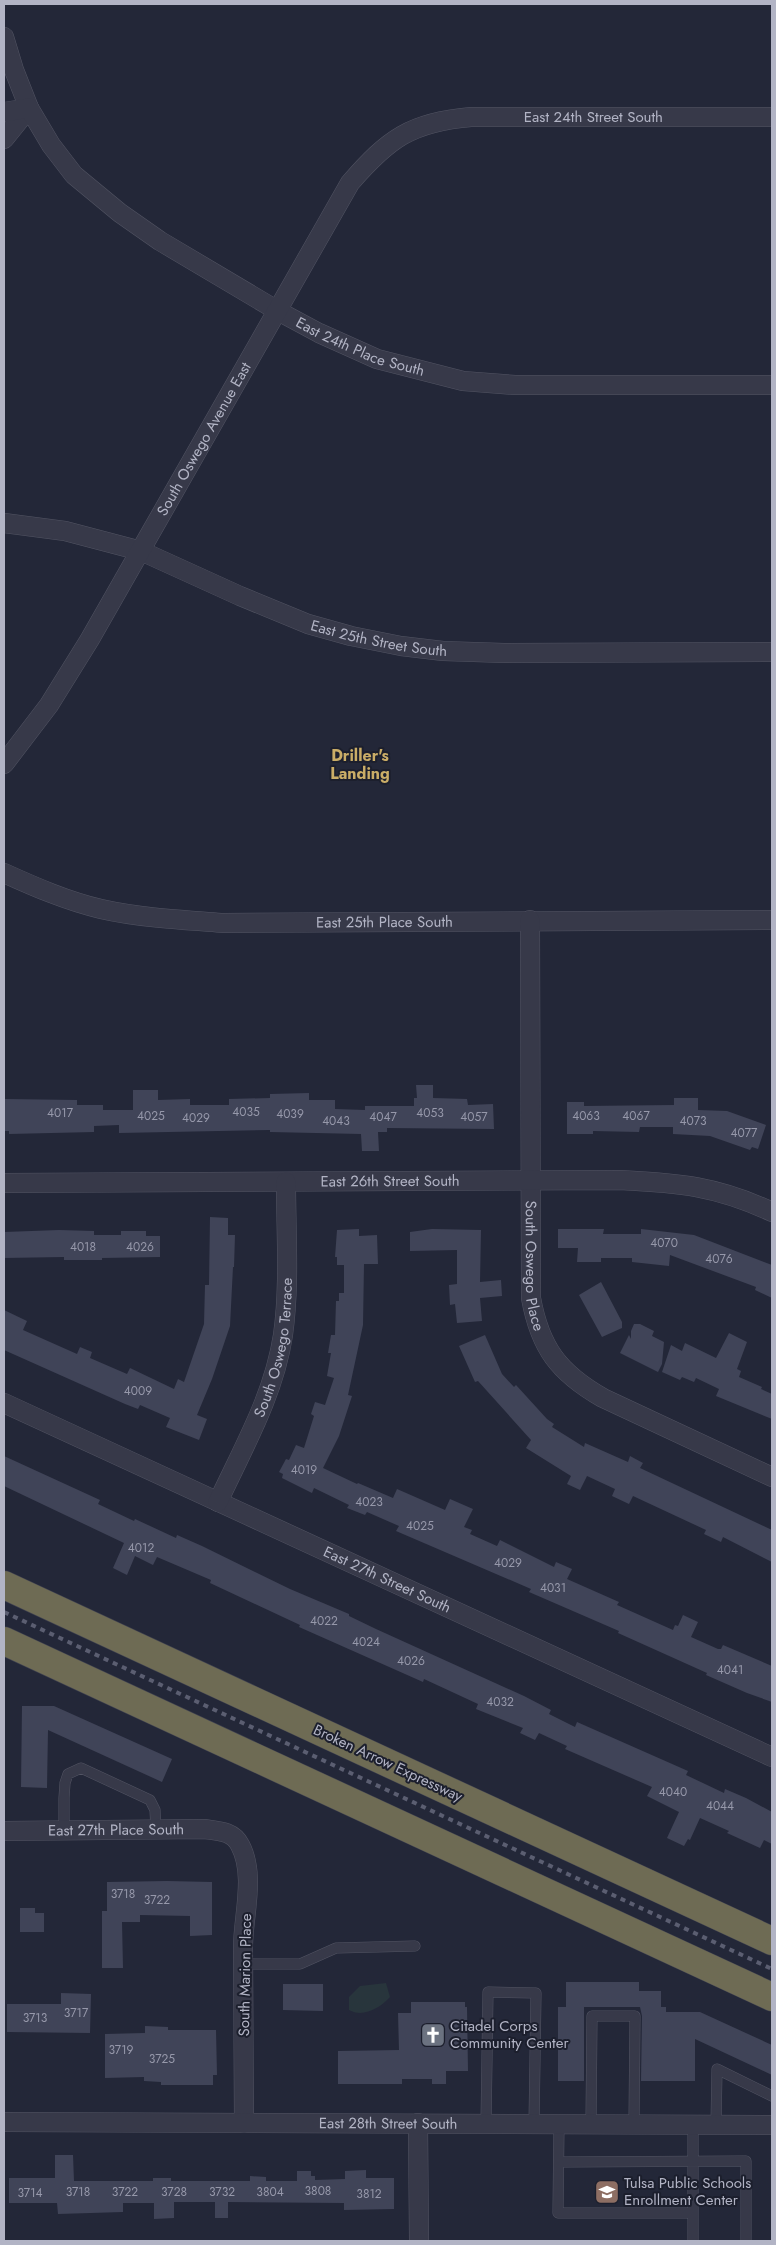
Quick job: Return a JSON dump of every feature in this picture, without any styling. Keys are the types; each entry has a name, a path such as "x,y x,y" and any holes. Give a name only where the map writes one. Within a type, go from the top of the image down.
{"highway":[{"name":"Broken Arrow Expressway","path":"4,1585 772,1941"},
{"path":"4,1641 772,1997"}],"street":[{"name":"East 24th Place South","path":"4,37 14,70 29,108 51,145 74,174 93,191 160,241 319,334 377,359 463,381 515,385 772,385"},
{"path":"4,112 29,108"},
{"path":"4,139 29,108"},
{"name":"East 24th Street South","path":"417,127 444,119 471,117 772,117"},
{"name":"South Oswego Avenue East","path":"4,764 49,705 90,639 350,182 388,143 417,127"},
{"name":"East 25th Street South","path":"4,523 65,531 141,551 240,596 308,624 351,636 401,646 443,651 504,653 772,652"},
{"name":"East 25th Place South","path":"4,872 41,890 101,909 159,918 224,923 772,920"},
{"name":"South Oswego Place","path":"530,920 532,1298 535,1318 542,1337 554,1359 580,1384 602,1398 772,1477"},
{"name":"East 26th Street South","path":"4,1183 531,1182 620,1180 670,1182 704,1187 732,1195 772,1212"},
{"name":"South Oswego Terrace","path":"218,1502 265,1403 283,1335 286,1182"},
{"name":"East 27th Street South","path":"4,1403 772,1757"},
{"name":"East 27th Place South","path":"4,1831 204,1829 228,1832"},
{"name":"South Marion Place","path":"228,1832 237,1839 246,1861 244,2123"},
{"name":"East 28th Street South","path":"4,2122 418,2122 534,2125 772,2125"},
{"path":"418,2122 419,2241"}],"lane":[{"path":"64,1831 65,1783 68,1774 81,1768 150,1800 156,1810 156,1830"},
{"path":"244,1964 300,1964 336,1948 415,1946"},
{"path":"486,2124 488,1992 517,1992 536,1993 534,2125"},
{"path":"591,2125 592,2016 635,2016 634,2125"},
{"path":"716,2125 717,2069 772,2096"},
{"path":"559,2125 558,2213 693,2213"},
{"path":"692,2125 694,2241"},
{"path":"559,2162 746,2161 746,2241"}],"shaded area":[{"path":"386,1983 390,1997 381,2005 371,2011 360,2013 349,2010 349,1997 360,1986"}],"building":[{"path":"416,1085 433,1085 433,1098 467,1099 468,1105 493,1104 494,1129 387,1128 387,1132 378,1132 379,1151 362,1151 361,1134 270,1132 270,1130 119,1133 119,1125 94,1126 94,1132 9,1134 9,1131 4,1131 4,1099 77,1100 77,1105 103,1105 103,1110 133,1110 133,1090 158,1090 158,1100 190,1099 190,1105 229,1105 229,1099 270,1098 270,1094 309,1093 309,1100 335,1100 335,1109 365,1110 365,1106 414,1106 414,1098 417,1098"},
{"path":"674,1098 698,1098 698,1110 727,1111 766,1125 758,1149 752,1147 750,1150 710,1136 673,1134 673,1127 640,1127 639,1132 593,1131 593,1134 567,1134 567,1102 584,1102 584,1106 674,1105"},
{"path":"210,1217 228,1218 228,1235 235,1235 234,1267 230,1326 212,1379 197,1415 207,1419 199,1440 166,1427 170,1418 140,1405 138,1409 125,1404 4,1350 4,1310 27,1321 23,1330 77,1354 80,1347 92,1352 90,1358 127,1374 130,1368 174,1389 178,1379 184,1382 204,1324 205,1285 209,1285"},
{"path":"359,1229 359,1236 377,1235 378,1264 364,1264 363,1325 348,1395 352,1396 339,1436 323,1468 393,1498 397,1489 445,1510 450,1499 473,1509 464,1527 472,1530 470,1534 497,1546 500,1540 554,1567 556,1562 572,1569 567,1579 619,1602 617,1605 673,1630 675,1625 678,1626 683,1615 698,1622 691,1637 718,1649 721,1649 723,1645 772,1666 772,1702 706,1675 707,1673 618,1633 619,1631 529,1592 531,1589 396,1531 399,1526 367,1512 365,1515 347,1508 349,1505 314,1488 312,1493 282,1478 283,1474 279,1472 286,1459 289,1460 296,1445 304,1448 314,1416 311,1414 315,1402 325,1405 334,1378 327,1376 331,1353 328,1353 331,1335 335,1335 336,1301 339,1301 339,1293 344,1293 344,1265 337,1265 337,1257 335,1257 337,1230"},
{"path":"432,1229 481,1230 480,1282 501,1280 502,1296 480,1298 482,1321 457,1323 455,1304 450,1305 449,1285 457,1284 457,1250 410,1251 410,1232"},
{"path":"558,1229 604,1229 603,1234 641,1234 641,1229 694,1235 772,1265 772,1298 755,1290 756,1287 670,1255 669,1266 632,1262 632,1258 601,1258 601,1262 577,1262 578,1248 558,1248"},
{"path":"94,1231 94,1235 121,1235 121,1231 146,1231 146,1236 160,1236 160,1257 102,1258 102,1260 64,1260 64,1257 4,1258 4,1232"},
{"path":"601,1282 622,1322 622,1328 602,1337 579,1295"},
{"path":"634,1324 640,1324 654,1331 652,1336 664,1342 662,1364 658,1372 620,1353 629,1335 631,1339 631,1331"},
{"path":"729,1333 747,1342 737,1369 741,1371 739,1377 762,1387 761,1389 772,1394 772,1419 716,1396 719,1389 696,1378 694,1382 682,1377 680,1380 662,1372 671,1345 682,1351 685,1343 716,1358"},
{"path":"485,1335 502,1374 514,1387 516,1385 547,1419 554,1424 552,1427 584,1447 585,1443 628,1462 630,1456 643,1463 640,1468 772,1530 772,1562 723,1537 721,1542 704,1534 706,1530 633,1496 629,1504 612,1496 615,1489 587,1476 580,1490 567,1484 571,1476 526,1448 531,1440 478,1381 475,1382 459,1346"},
{"path":"4,1456 100,1500 98,1504 134,1521 135,1519 176,1538 177,1535 202,1546 290,1589 349,1614 349,1616 376,1629 524,1696 551,1710 549,1714 575,1727 577,1722 688,1771 686,1775 724,1793 725,1789 746,1798 772,1812 772,1844 764,1840 760,1848 700,1818 690,1840 688,1839 684,1846 667,1838 679,1812 647,1796 652,1787 565,1749 567,1746 539,1733 535,1740 520,1733 523,1728 476,1709 478,1704 424,1679 423,1682 299,1627 300,1625 210,1583 211,1580 157,1557 153,1565 135,1556 127,1575 113,1568 124,1543 4,1486"},
{"path":"22,1706 54,1706 172,1759 162,1782 48,1730 47,1788 21,1787"},
{"path":"107,1882 212,1882 212,1935 190,1936 190,1916 140,1915 140,1922 122,1922 123,1968 102,1968 102,1911 107,1911"},
{"path":"20,1908 35,1908 35,1913 44,1913 44,1932 20,1932"},
{"path":"566,1982 639,1982 639,1991 661,1991 661,2007 666,2007 666,2012 700,2012 772,2045 772,2075 695,2039 695,2081 641,2081 642,2016 640,2007 584,2007 584,2081 558,2081 558,2007 566,2007"},
{"path":"283,1984 323,1984 323,2011 283,2010"},
{"path":"61,1993 91,1994 90,2033 7,2032 7,2004 61,2004"},
{"name":"Citadel Corps Community Center","path":"411,2002 465,2002 465,2007 467,2007 468,2071 446,2071 446,2084 432,2084 432,2079 402,2079 402,2084 338,2084 338,2051 399,2050 398,2013 411,2013"},
{"path":"145,2026 168,2027 168,2030 216,2030 217,2075 213,2075 213,2085 161,2085 161,2082 144,2081 144,2077 105,2078 105,2034 145,2033"},
{"path":"55,2155 73,2155 74,2181 153,2181 153,2178 171,2178 171,2181 250,2181 250,2176 266,2177 266,2181 297,2181 297,2171 311,2171 311,2176 315,2176 315,2180 345,2179 345,2171 366,2170 366,2178 394,2178 394,2209 344,2210 344,2203 228,2202 228,2218 215,2218 215,2202 174,2202 174,2218 154,2219 154,2203 123,2203 123,2212 58,2214 57,2203 9,2203 9,2178 55,2178"}],"railway":[{"path":"4,1612 772,1969"}],"place":[{"name":"Citadel Corps Community Center","path":"433,2035"},
{"name":"Tulsa Public Schools Enrollment Center","path":"607,2192"}],"district":[{"name":"Driller's Landing","path":"360,764"}]}
